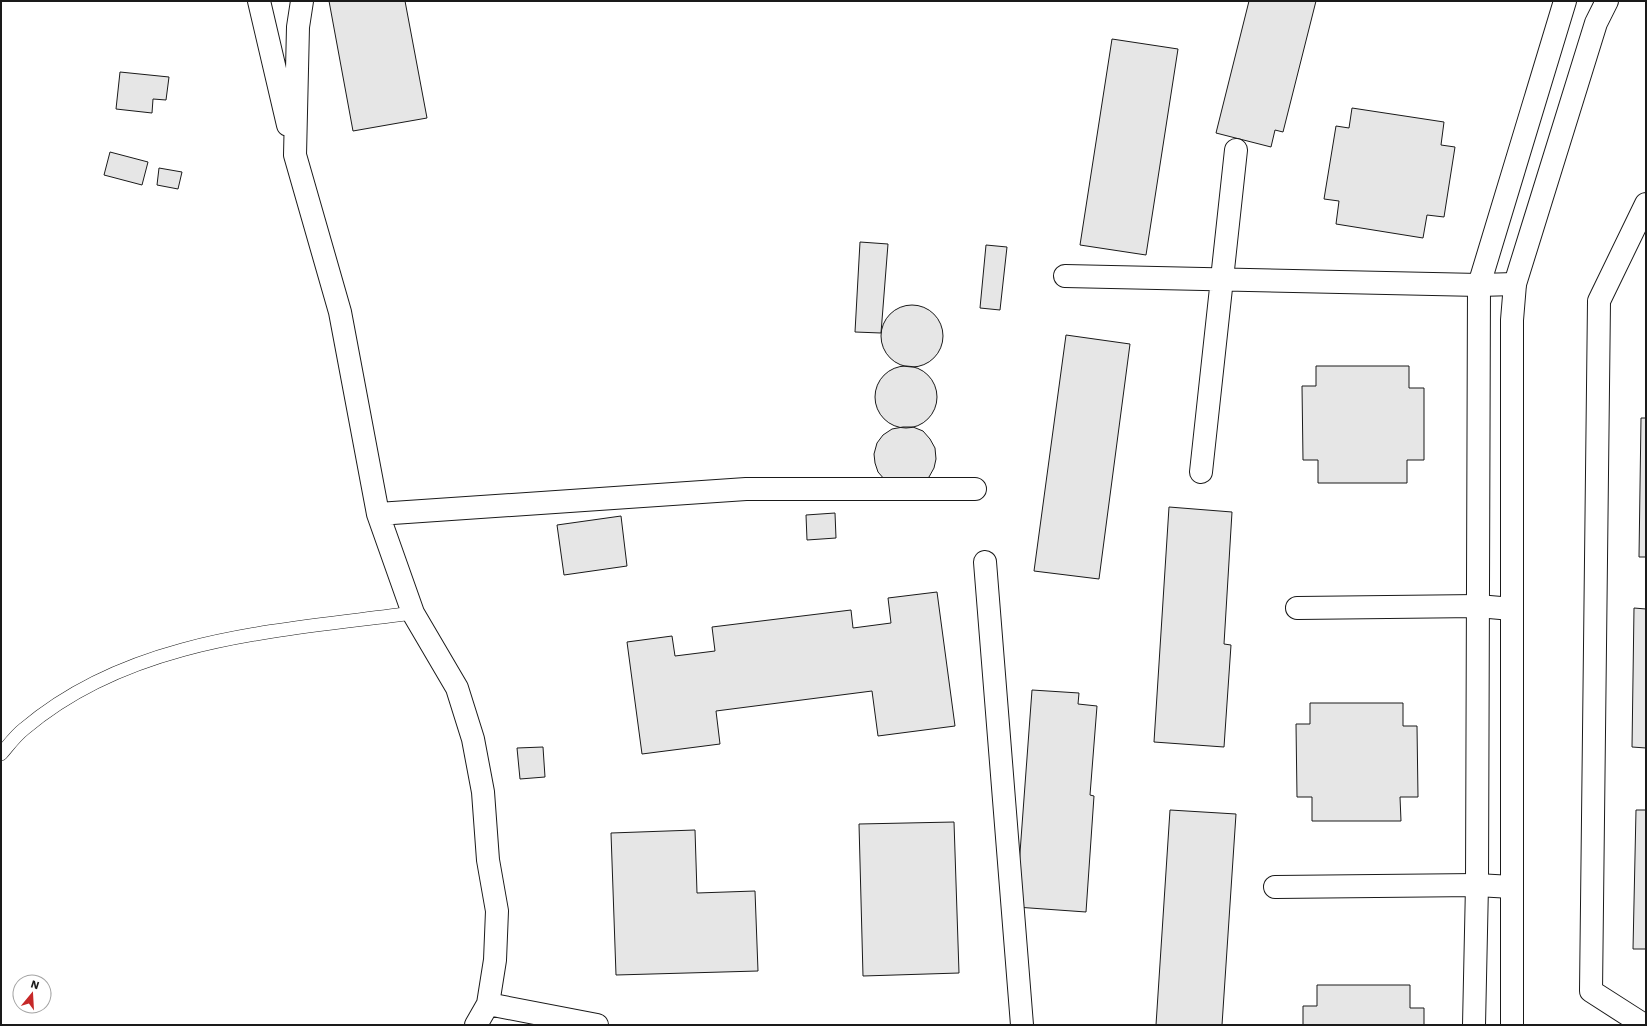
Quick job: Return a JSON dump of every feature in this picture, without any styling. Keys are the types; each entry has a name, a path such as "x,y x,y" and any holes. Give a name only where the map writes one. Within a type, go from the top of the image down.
{"street":[{"path":"259,1 295,155 340,312 378,514 413,613 457,688 473,739 483,792 488,860 497,911 495,960 488,1004 476,1025"},
{"path":"295,155 298,27 302,1"},
{"path":"1474,1025 1477,885 1479,285 1565,1"},
{"path":"1512,1025 1512,320 1515,284 1596,23 1607,1"},
{"path":"1201,472 1236,150"},
{"path":"1644,1025 1591,991 1599,301 1646,204"},
{"path":"1065,276 1223,278 1479,285 1515,284"},
{"path":"378,514 746,489 975,489"},
{"path":"985,562 1022,1025"},
{"path":"1297,608 1478,606 1512,609"},
{"path":"1275,887 1477,885 1512,887"},
{"path":"488,1004 597,1025"}],"lane":[{"path":"1,754 23,730 52,708 84,689 152,658 189,647 226,639 413,613"}],"building":[{"path":"329,1 405,1 427,118 353,131"},
{"path":"1249,1 1316,1 1283,132 1275,130 1271,147 1216,133"},
{"path":"1112,39 1178,49 1146,255 1080,245"},
{"path":"120,72 169,77 166,100 153,99 152,113 116,109"},
{"path":"1352,108 1444,122 1441,145 1455,147 1444,217 1427,215 1423,238 1336,224 1339,201 1324,199 1336,126 1349,128"},
{"path":"110,152 148,162 142,185 104,175"},
{"path":"159,168 182,172 178,189 157,185"},
{"path":"860,242 888,244 881,333 855,332"},
{"path":"986,245 1007,247 1000,310 980,308"},
{"path":"912,305 924,308 934,314 940,324 943,336 940,348 934,358 924,364 912,367 900,364 890,358 884,348 881,336 884,324 890,314 900,308"},
{"path":"1066,335 1130,344 1099,579 1034,571"},
{"path":"906,366 918,369 928,375 934,385 937,397 934,409 928,419 918,425 906,428 894,425 884,419 878,409 875,397 878,385 884,375 894,369"},
{"path":"1316,366 1409,366 1409,388 1424,388 1424,460 1407,460 1407,483 1318,483 1318,460 1303,460 1302,386 1316,386"},
{"path":"1641,418 1646,418 1646,557 1639,557"},
{"path":"913,427 923,431 935,448 936,459 934,468 929,477 921,483 885,480 878,472 875,463 874,454 877,443 883,435 892,429"},
{"path":"1169,507 1232,512 1224,644 1231,645 1224,747 1154,742"},
{"path":"835,513 836,538 807,540 806,515"},
{"path":"621,516 627,566 564,575 557,525"},
{"path":"937,592 955,726 878,736 872,691 716,711 720,744 642,754 627,642 672,636 675,656 715,651 712,627 851,610 853,628 891,623 888,598"},
{"path":"1634,608 1646,609 1646,748 1632,747"},
{"path":"1032,690 1079,693 1078,704 1097,706 1090,795 1094,796 1086,912 1016,907"},
{"path":"1310,703 1403,703 1403,726 1417,726 1418,797 1400,797 1401,821 1312,821 1312,797 1297,797 1296,724 1310,724"},
{"path":"543,747 545,777 520,779 517,748"},
{"path":"1170,810 1236,814 1222,1025 1156,1025"},
{"path":"1636,810 1646,810 1646,949 1633,949"},
{"path":"954,822 959,973 863,976 859,824"},
{"path":"695,830 697,893 755,891 758,971 616,975 611,833"},
{"path":"1317,985 1410,985 1410,1008 1424,1008 1424,1025 1303,1025 1303,1006 1317,1006"}]}
